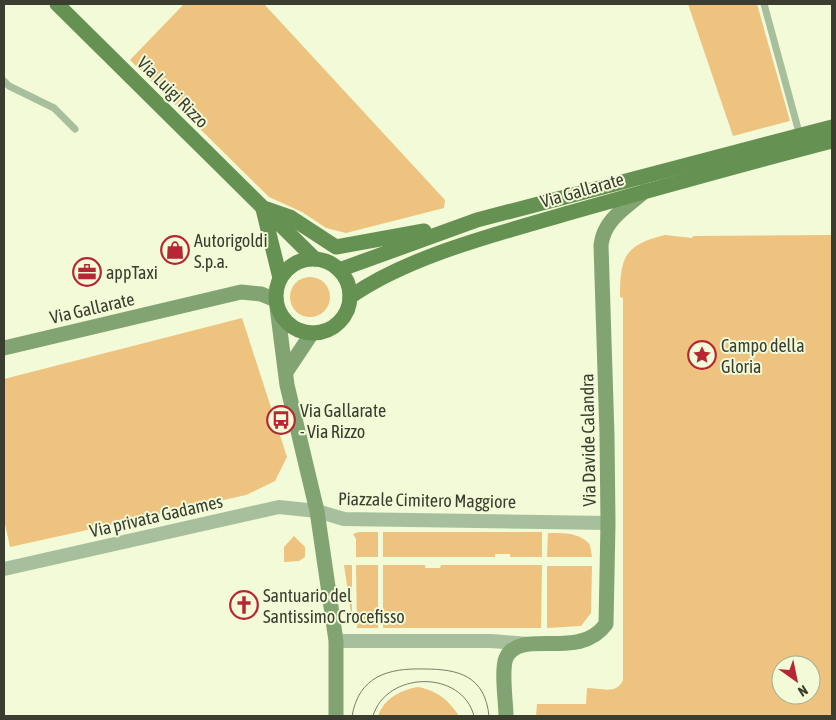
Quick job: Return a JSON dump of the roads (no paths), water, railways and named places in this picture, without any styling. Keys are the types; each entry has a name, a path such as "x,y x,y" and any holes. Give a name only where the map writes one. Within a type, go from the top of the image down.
{"main road":[{"name":"Via Luigi Rizzo","path":"57,4 315,259"},
{"name":"Via Gallarate","path":"339,270 477,220 832,127"},
{"name":"Via Gallarate","path":"350,297 389,274 483,238 645,191 832,141"},
{"name":"Via Davide Calandra","path":"530,644 582,643 595,636 606,624 608,523 606,349 602,240 609,222 645,191"},
{"path":"263,208 290,217 336,247 477,220"},
{"path":"263,208 280,278"},
{"path":"277,303 290,326 301,332 312,333 322,332 338,323 345,316 350,297 345,278 339,270 324,261 315,259 295,264 280,278 276,288 277,303 287,385 317,511"},
{"name":"Via Gallarate","path":"4,348 241,292 261,294 277,303"},
{"path":"286,372 312,333"},
{"name":"Piazzale Cimitero Maggiore","path":"317,511 336,641 336,716"},
{"path":"506,716 506,658 513,650 530,644"}],"street":[{"name":"Via privata Gadames","path":"4,569 279,507 317,511"},
{"name":"Piazzale Cimitero Maggiore","path":"317,511 344,519 608,523"},
{"path":"336,641 491,641 530,644"}],"lane":[{"path":"764,4 800,136"},
{"path":"4,81 9,86 54,108 75,129"}],"tram line":[{"path":"352,716 356,702 368,683 387,673 411,669 437,669 459,673 468,678 482,692 489,716"},
{"path":"373,716 381,701 393,690 408,684 424,682 440,683 455,690 467,701 474,716"}],"place":[{"name":"Autorigoldi S.p.a.","path":"175,250"},
{"name":"appTaxi","path":"87,272"},
{"name":"Campo della Gloria","path":"702,355"},
{"name":"Via Gallarate - Via Rizzo","path":"281,420"},
{"name":"Santuario del Santissimo Crocefisso","path":"244,605"}]}
